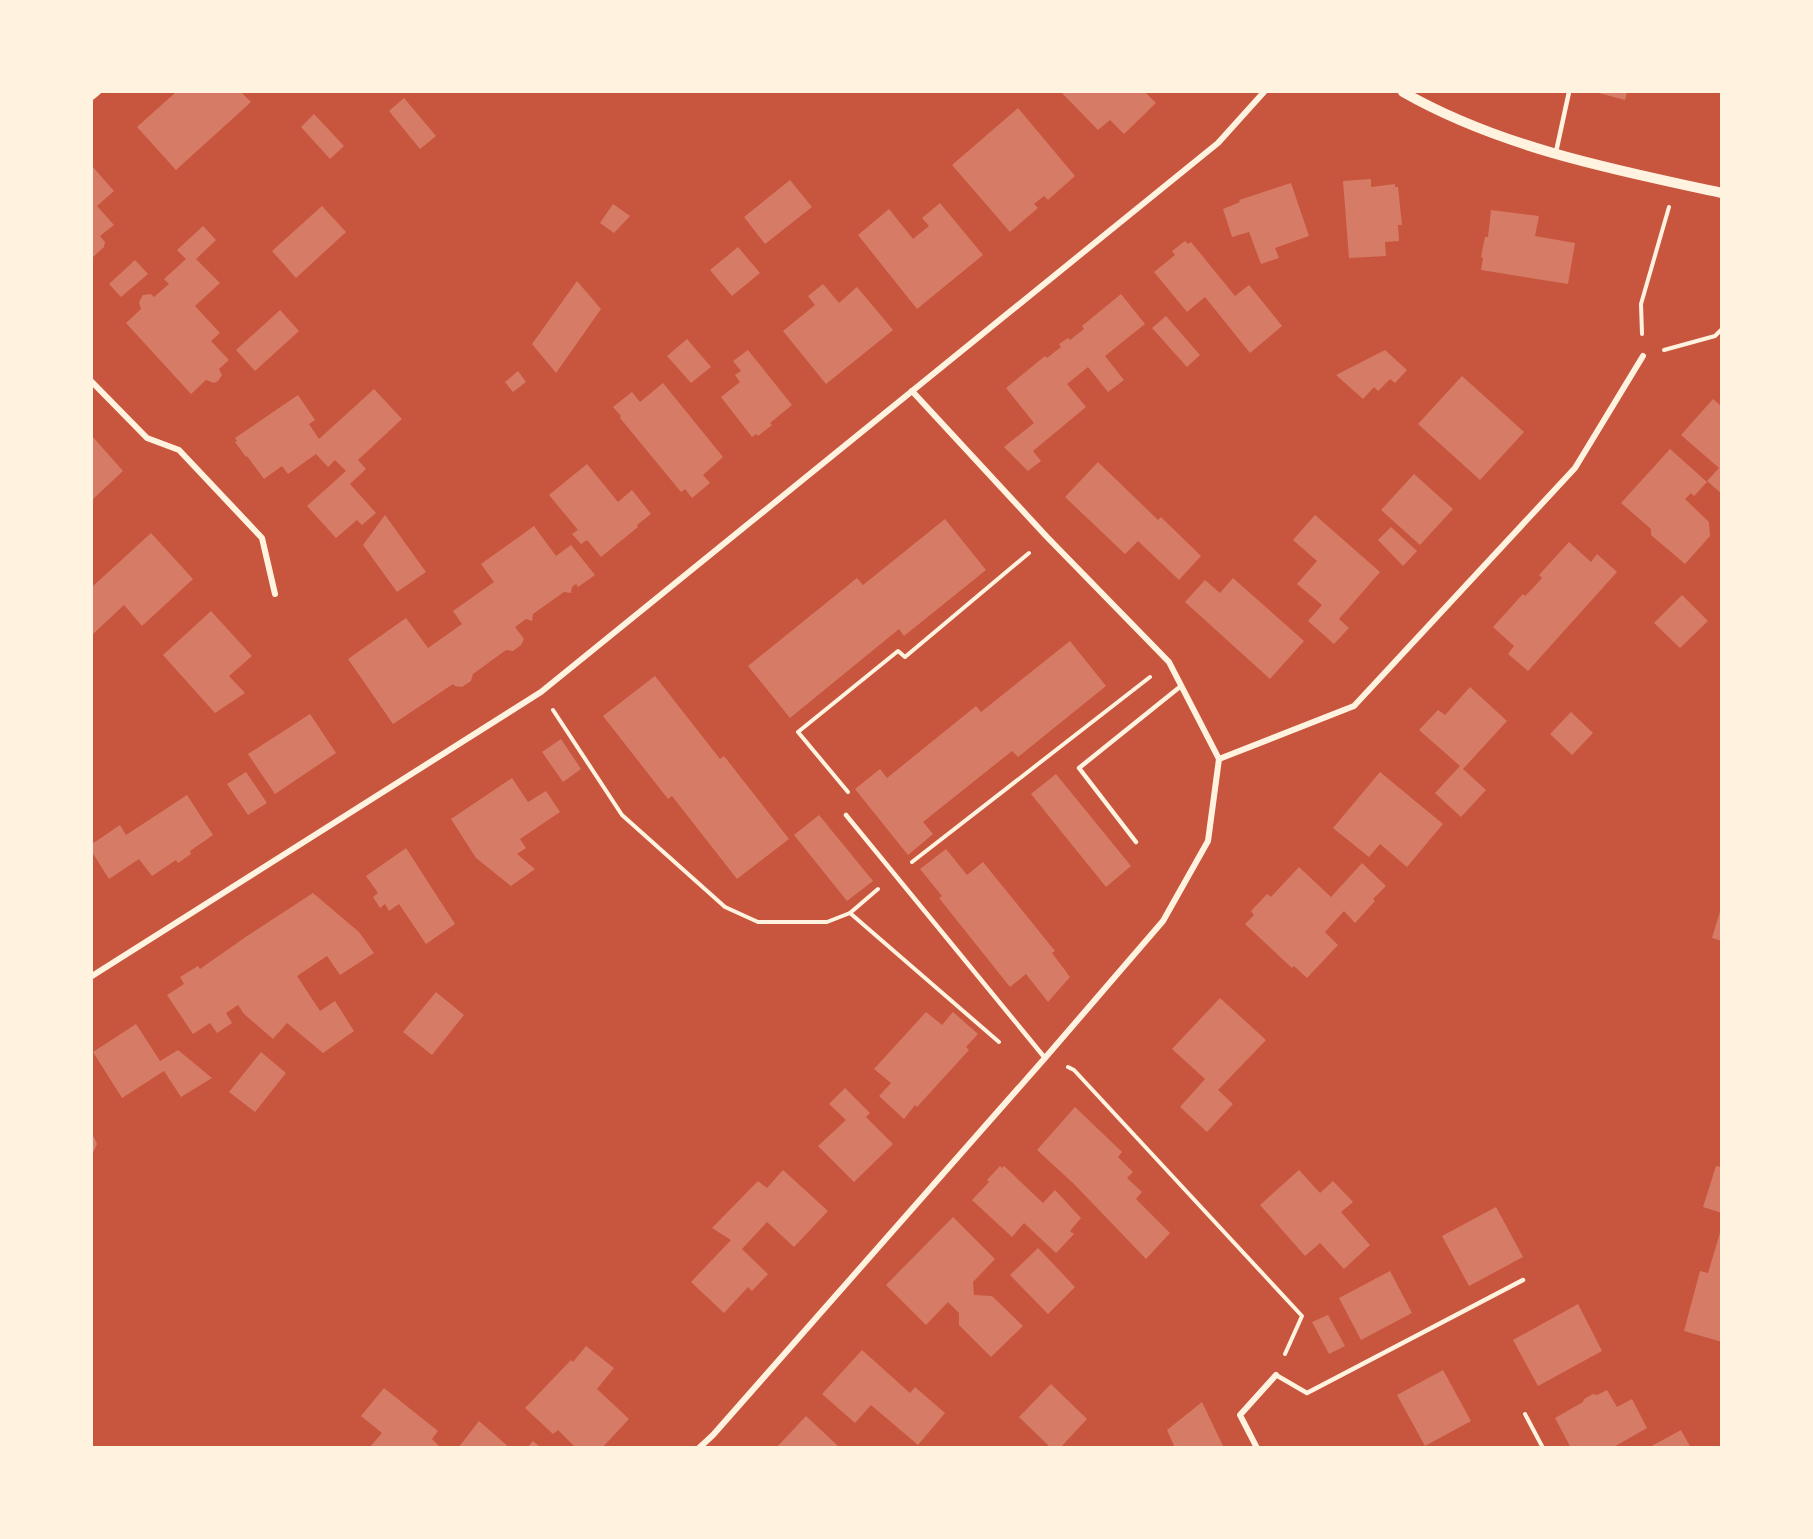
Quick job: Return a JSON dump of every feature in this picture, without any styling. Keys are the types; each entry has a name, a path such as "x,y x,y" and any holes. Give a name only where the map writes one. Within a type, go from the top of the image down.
{"street":[{"path":"92,97 98,92"},
{"path":"92,976 541,692 1218,143 1264,92"},
{"path":"1403,92 1496,136 1649,179 1722,193"},
{"path":"1219,759 1354,706 1575,468 1643,356"},
{"path":"92,382 147,438 178,450 262,538 275,594"},
{"path":"699,1448 713,1435 1045,1058 1163,921 1208,841 1219,759 1169,662 1047,537 912,391"},
{"path":"1257,1448 1240,1415 1276,1375"}],"lane":[{"path":"1556,152 1569,92"},
{"path":"1136,842 1079,768 1181,686"},
{"path":"846,815 1045,1058"},
{"path":"1276,1375 1307,1393 1523,1280"}],"path":[{"path":"1676,183 1641,304 1643,356 1715,336 1722,329"},
{"path":"846,815 851,796 798,732 898,651 905,657 1047,537"},
{"path":"541,692 622,815 725,908 758,922 827,922 850,914 896,875 1169,662"},
{"path":"850,914 1033,1071"},
{"path":"1045,1058 1074,1070 1302,1316 1276,1375"},
{"path":"1525,1414 1543,1448"}],"building":[{"path":"176,92 241,92 251,102 176,170 137,127"},
{"path":"1061,92 1145,92 1156,103 1124,134 1110,120 1098,130"},
{"path":"1595,92 1627,92 1625,100"},
{"path":"404,98 436,136 420,149 389,111"},
{"path":"1018,108 1075,176 1048,200 1044,196 1034,204 1038,208 1010,232 952,165"},
{"path":"314,114 344,146 330,159 301,127"},
{"path":"92,166 114,191 97,206 114,225 100,236 105,242 104,247 92,258"},
{"path":"1371,179 1371,187 1395,184 1395,187 1398,187 1402,225 1398,225 1399,241 1385,242 1386,256 1349,258 1343,181"},
{"path":"790,180 812,207 765,244 744,217"},
{"path":"1291,183 1309,236 1275,248 1279,258 1261,264 1249,232 1232,237 1223,209 1240,202 1239,200"},
{"path":"940,203 983,255 917,309 858,235 889,209 913,239 929,226 922,218"},
{"path":"613,204 630,216 614,233 600,223"},
{"path":"322,206 346,232 296,278 272,251"},
{"path":"1491,210 1539,216 1535,236 1575,243 1568,284 1481,270 1483,258 1481,257 1485,237 1488,237"},
{"path":"203,226 216,240 196,259 220,283 195,306 220,333 211,341 229,360 219,369 222,375 218,381 214,383 206,380 191,394 126,323 141,309 139,302 143,295 151,294 154,297 169,284 164,279 186,259 177,250"},
{"path":"1185,241 1188,244 1191,242 1235,296 1249,285 1282,326 1250,353 1205,297 1187,312 1154,272 1175,255 1172,251"},
{"path":"738,247 760,273 732,296 710,270"},
{"path":"135,260 148,274 121,297 109,284"},
{"path":"577,281 601,309 556,373 532,344"},
{"path":"823,284 839,303 857,287 893,330 826,384 783,331 815,305 808,296"},
{"path":"1121,294 1145,324 1105,356 1124,380 1108,392 1088,367 1067,384 1086,407 1033,451 1041,461 1028,471 1004,447 1034,423 1006,388 1045,356 1047,358 1061,347 1059,344 1068,338 1070,340 1084,329 1082,326"},
{"path":"280,310 299,331 255,371 236,350"},
{"path":"1166,316 1200,355 1187,367 1152,328"},
{"path":"687,339 711,367 691,383 667,356"},
{"path":"748,350 792,405 770,423 772,425 758,436 756,434 752,437 721,397 740,382 735,375 741,371 733,361"},
{"path":"1385,350 1407,370 1395,383 1390,379 1378,391 1374,387 1363,399 1336,375"},
{"path":"518,371 526,382 513,392 505,382"},
{"path":"1462,376 1524,432 1480,480 1418,424"},
{"path":"663,383 723,457 703,475 710,483 692,498 685,489 681,492 613,407 632,392 640,402"},
{"path":"374,389 402,419 358,460 366,469 350,484 376,513 362,525 357,520 336,538 307,506 346,471 335,460 328,467 316,454 288,474 282,466 264,479 235,442 237,441 235,438 298,395 315,420 309,424 319,439"},
{"path":"1713,399 1720,405 1722,403 1722,494 1707,481 1719,468 1681,435"},
{"path":"92,436 123,471 92,500"},
{"path":"1670,449 1707,482 1694,496 1691,493 1685,499 1709,522 1710,536 1685,564 1651,535 1651,529 1621,503"},
{"path":"1098,462 1158,520 1161,517 1201,556 1179,580 1138,541 1125,554 1065,497"},
{"path":"587,464 618,502 632,490 651,514 601,557 587,540 581,544 572,534 578,530 549,495"},
{"path":"1414,474 1453,509 1420,545 1381,510"},
{"path":"385,515 426,572 397,592 363,545"},
{"path":"1315,515 1380,572 1339,619 1349,628 1334,644 1308,621 1322,605 1297,584 1317,561 1293,540"},
{"path":"945,519 986,570 904,636 899,629 790,718 748,666 857,578 863,585"},
{"path":"534,526 556,556 571,545 595,575 578,587 576,584 572,587 571,593 564,592 533,614 532,621 526,619 515,627 524,639 521,645 513,651 506,650 473,674 471,681 462,687 453,684 393,724 348,659 406,618 428,648 462,624 453,611 494,582 481,564"},
{"path":"1391,527 1417,551 1403,566 1378,540"},
{"path":"151,533 193,579 142,626 124,605 92,635 92,587"},
{"path":"1569,542 1591,562 1597,554 1617,572 1528,671 1508,654 1514,646 1493,627 1523,594 1525,596 1534,587 1542,578 1539,575"},
{"path":"1233,578 1304,641 1270,679 1185,602 1205,580 1220,593"},
{"path":"1682,595 1708,621 1680,648 1654,623"},
{"path":"211,611 252,656 229,676 245,693 215,713 163,655"},
{"path":"1070,641 1106,686 1018,757 1012,751 923,822 933,834 908,855 855,789 880,769 887,778 976,706 981,712"},
{"path":"655,676 720,759 724,756 789,839 737,879 672,796 668,799 603,716"},
{"path":"1470,687 1507,721 1463,769 1486,790 1461,817 1435,793 1460,766 1419,730 1438,710 1445,715"},
{"path":"1571,712 1593,733 1572,755 1550,734"},
{"path":"310,714 336,753 275,794 248,754"},
{"path":"561,739 581,769 563,782 542,752"},
{"path":"246,772 267,803 248,815 227,784"},
{"path":"1380,772 1443,824 1407,867 1380,844 1369,857 1333,828"},
{"path":"1056,774 1131,866 1106,887 1031,794"},
{"path":"512,778 528,802 546,791 560,812 520,839 526,848 517,854 535,869 511,886 476,858 451,819"},
{"path":"187,795 213,835 190,851 191,854 178,863 176,860 152,876 139,859 109,879 92,852 92,844 120,825 126,835"},
{"path":"819,815 873,881 847,901 794,835"},
{"path":"406,848 455,924 426,944 399,904 389,911 385,904 380,908 373,897 378,893 366,876"},
{"path":"946,849 967,875 983,862 1055,951 1052,953 1070,977 1048,1002 1026,974 1010,987 939,898 942,896 920,869"},
{"path":"1362,863 1386,886 1355,923 1344,911 1325,932 1338,945 1307,978 1294,966 1292,968 1245,924 1254,915 1251,911 1267,894 1271,897 1299,867 1331,897"},
{"path":"313,893 359,932 374,953 340,975 327,956 297,976 320,1011 335,1001 354,1031 323,1053 287,1023 273,1039 244,1014 238,1005 226,1013 232,1023 217,1033 210,1023 193,1034 167,995 184,984 180,977 198,966 200,969"},
{"path":"1722,908 1722,941 1712,938"},
{"path":"436,992 464,1015 432,1055 403,1032"},
{"path":"1220,998 1266,1040 1218,1090 1233,1104 1207,1132 1180,1107 1205,1079 1172,1049"},
{"path":"926,1012 942,1025 953,1012 978,1034 966,1047 969,1050 904,1119 879,1096 891,1083 874,1069"},
{"path":"136,1024 160,1061 178,1050 212,1078 181,1097 164,1071 122,1098 93,1052"},
{"path":"261,1052 286,1073 255,1112 229,1092"},
{"path":"845,1088 870,1113 866,1117 893,1144 854,1182 818,1146 846,1120 829,1104"},
{"path":"1075,1107 1122,1152 1118,1157 1133,1172 1127,1178 1142,1192 1136,1199 1170,1233 1146,1259 1074,1184 1037,1150"},
{"path":"92,1136 97,1144 92,1155"},
{"path":"1000,1166 1002,1168 1004,1166 1043,1203 1055,1190 1081,1218 1070,1231 1074,1234 1056,1253 1024,1223 1012,1237 972,1200"},
{"path":"1716,1166 1722,1167 1722,1213 1703,1207"},
{"path":"783,1170 828,1211 794,1247 767,1222 742,1249 768,1274 752,1291 748,1287 724,1313 691,1282 731,1240 712,1228 758,1181 767,1188"},
{"path":"1299,1170 1320,1193 1333,1181 1353,1202 1341,1212 1370,1245 1344,1269 1320,1243 1305,1256 1260,1205"},
{"path":"1496,1207 1523,1257 1469,1286 1442,1236"},
{"path":"953,1217 995,1259 973,1282 974,1295 992,1296 1023,1326 991,1357 959,1325 959,1313 948,1302 926,1325 886,1285"},
{"path":"1722,1226 1722,1342 1684,1331 1700,1271 1708,1273"},
{"path":"1038,1248 1075,1287 1048,1314 1010,1275"},
{"path":"1390,1271 1412,1313 1361,1340 1339,1298"},
{"path":"1578,1304 1602,1351 1538,1386 1513,1340"},
{"path":"1328,1315 1345,1346 1329,1354 1312,1322"},
{"path":"586,1346 614,1368 597,1389 629,1419 602,1448 576,1448 558,1430 553,1434 525,1408 571,1360 573,1362"},
{"path":"862,1350 910,1393 915,1387 945,1413 918,1445 871,1405 855,1423 822,1394"},
{"path":"1443,1370 1471,1421 1425,1446 1397,1395"},
{"path":"1051,1384 1087,1419 1060,1448 1051,1448 1019,1417"},
{"path":"384,1388 438,1431 432,1439 441,1448 369,1448 382,1433 361,1416"},
{"path":"1607,1390 1617,1407 1632,1399 1647,1428 1612,1448 1571,1448 1555,1418 1593,1394 1597,1395"},
{"path":"1202,1402 1224,1448 1175,1448 1167,1430"},
{"path":"806,1416 837,1445 835,1448 776,1448"},
{"path":"479,1421 510,1448 458,1448"},
{"path":"1681,1430 1691,1448 1648,1448"},
{"path":"533,1441 541,1448 527,1448"}]}
